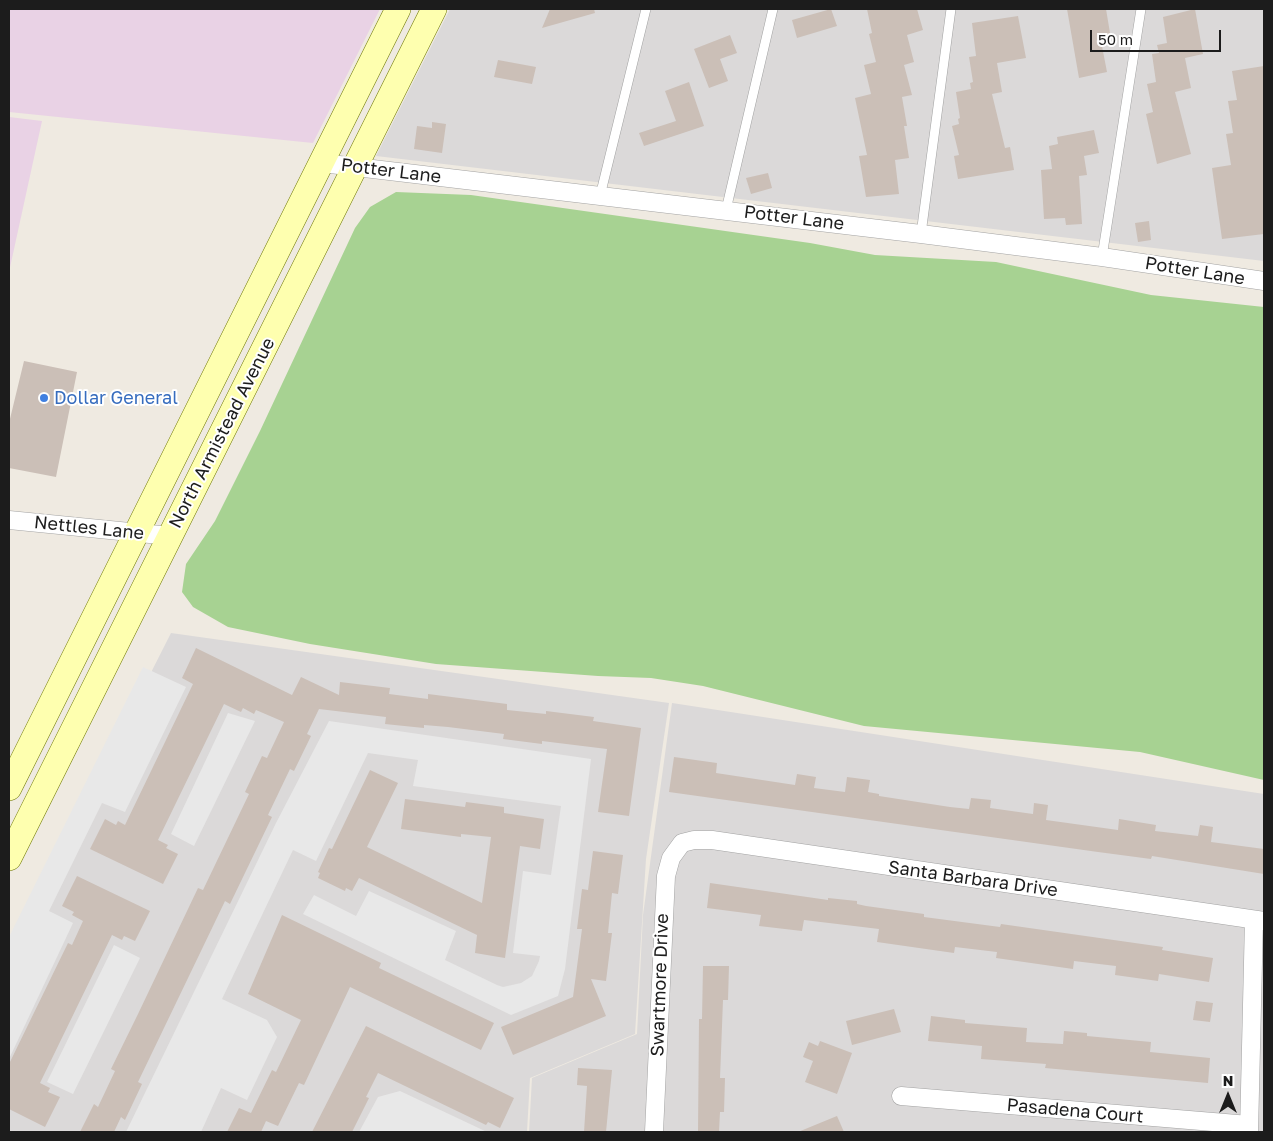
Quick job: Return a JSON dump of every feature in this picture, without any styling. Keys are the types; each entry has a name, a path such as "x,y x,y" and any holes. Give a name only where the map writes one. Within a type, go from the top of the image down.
{"main road":[{"name":"North Armistead Avenue","path":"9,788 398,9"},
{"name":"North Armistead Avenue","path":"9,858 434,9"}],"street":[{"name":"Potter Lane","path":"322,163 1102,256 1264,281"},
{"name":"Nettles Lane","path":"9,520 170,536"},
{"name":"Santa Barbara Drive","path":"682,843 694,840 712,840 1259,920"},
{"name":"Swartmore Drive","path":"654,1132 666,876 671,858 682,843"},
{"path":"1249,1129 1259,920"},
{"name":"Pasadena Court","path":"902,1096 1249,1129"}],"lane":[{"path":"600,196 646,9"},
{"path":"726,210 772,9"},
{"path":"921,234 951,9"},
{"path":"1102,256 1141,9"}],"shaded area":[{"path":"9,9 380,9 313,143 9,112"},
{"path":"450,9 1264,9 1264,261 376,156"},
{"path":"9,117 42,121 9,272"},
{"path":"171,633 669,703 646,859 635,1034 530,1078 527,1132 9,1132 9,953"},
{"path":"143,667 186,687 125,812 102,803 49,911 73,923 9,1059 9,937"},
{"path":"672,703 1264,794 1264,1132 529,1132 532,1078 637,1034 643,915"},
{"path":"228,713 255,721 194,846 171,834"},
{"path":"329,721 591,759 565,969 558,996 511,1015 303,914 314,895 356,916 369,891 456,931 445,960 497,985 503,987 521,983 532,976 539,961 540,956 513,953 523,871 551,875 561,806 413,786 418,760 368,753 316,861 293,850 222,999 267,1020 277,1037 247,1100 221,1088 201,1132 126,1132 276,823"},
{"path":"114,945 140,958 73,1094 47,1082"},
{"path":"400,1091 487,1132 359,1132 378,1097"}],"green space":[{"path":"396,192 471,195 810,243 875,255 996,262 1151,295 1264,307 1264,780 1140,752 864,726 703,686 651,678 436,664 310,644 228,627 193,607 182,592 186,564 215,521 260,431 355,228 370,207"}],"building":[{"path":"550,9 594,9 595,13 542,28"},
{"path":"831,9 837,26 797,38 792,20"},
{"path":"867,9 917,9 923,30 907,35 914,62 904,65 912,95 902,97 907,126 904,126 909,158 895,160 899,194 866,197 859,156 867,155 855,98 871,94 864,65 876,62 869,34 872,33"},
{"path":"1067,9 1106,9 1111,39 1101,41 1107,72 1079,78"},
{"path":"1195,9 1203,54 1185,58 1191,88 1175,92 1191,154 1157,164 1146,114 1153,112 1147,84 1156,82 1152,54 1159,53 1157,45 1167,43 1163,17"},
{"path":"1018,16 1026,58 997,63 1002,92 992,94 1005,148 1010,147 1014,170 958,179 954,156 959,155 952,126 959,124 958,119 960,118 956,92 971,89 970,83 973,82 969,57 976,56 972,23"},
{"path":"730,35 737,53 720,59 728,81 709,88 694,49"},
{"path":"498,60 536,67 532,84 494,77"},
{"path":"1264,66 1264,234 1222,239 1212,168 1231,165 1226,134 1233,133 1228,101 1237,100 1232,71"},
{"path":"689,82 704,126 644,146 639,133 676,121 665,91"},
{"path":"432,122 446,124 442,153 414,149 417,126 432,128"},
{"path":"1094,130 1099,153 1084,156 1087,175 1079,176 1082,224 1066,225 1065,218 1044,219 1041,170 1052,169 1049,146 1058,144 1057,137"},
{"path":"768,173 772,188 751,194 746,178"},
{"path":"1149,221 1151,240 1138,242 1135,223"},
{"name":"Dollar General","path":"24,361 77,372 56,477 9,468 9,423"},
{"path":"196,648 292,695 301,677 339,695 340,682 390,688 389,694 428,699 428,694 507,704 507,710 546,714 546,711 594,717 593,721 641,728 629,816 598,812 607,749 542,741 542,744 503,739 504,734 448,727 424,725 424,728 385,724 386,717 319,709 307,734 311,736 294,771 290,769 268,815 272,817 230,904 225,901 138,1082 142,1084 125,1120 121,1117 114,1132 80,1132 94,1104 98,1107 115,1071 111,1069 198,888 203,890 249,794 245,792 262,756 267,758 284,722 256,710 254,714 243,708 241,712 224,704 158,840 168,845 166,848 178,854 163,884 90,849 105,819 116,825 118,821 125,825 193,684 182,678"},
{"path":"674,757 717,763 716,773 795,785 797,774 816,777 814,788 845,792 847,777 870,780 868,792 879,794 879,796 950,807 969,809 971,798 991,800 990,808 1033,814 1034,803 1048,805 1046,820 1118,830 1119,819 1156,825 1155,831 1198,836 1200,825 1213,827 1211,842 1264,849 1264,874 1152,856 1151,859 1098,852 669,792"},
{"path":"370,770 398,783 367,847 482,903 491,837 461,834 461,837 401,829 405,799 465,807 466,802 504,807 504,813 544,819 540,849 520,846 505,958 475,953 477,935 359,878 352,891 346,888 345,891 318,878 320,873 318,872 329,848 332,849"},
{"path":"593,851 623,855 618,894 612,893 608,933 612,933 606,981 591,979 606,1016 513,1055 501,1027 573,997 582,929 577,929 582,889 588,890"},
{"path":"77,876 150,911 135,941 124,936 122,940 112,935 40,1083 50,1088 48,1092 60,1097 45,1127 9,1109 9,1064 68,943 72,945 83,921 72,915 74,912 62,906"},
{"path":"710,883 828,900 828,898 857,901 857,904 866,906 924,914 924,917 1000,927 1001,924 1163,947 1162,950 1213,958 1209,982 1159,974 1158,981 1115,975 1116,966 1074,961 1073,969 996,958 997,952 955,947 954,953 877,942 879,929 804,920 802,931 759,926 761,915 707,908"},
{"path":"282,915 381,963 379,968 494,1023 481,1050 350,987 304,1085 299,1083 278,1126 266,1121 261,1132 227,1132 239,1108 251,1113 272,1070 276,1072 301,1020 248,994"},
{"path":"703,966 729,966 728,1000 723,1000 720,1078 725,1078 724,1112 720,1112 719,1132 698,1132 699,1019 702,1019"},
{"path":"1196,1001 1213,1003 1210,1022 1193,1020"},
{"path":"894,1009 901,1032 852,1045 846,1021"},
{"path":"931,1016 965,1020 965,1023 1027,1028 1026,1042 1063,1044 1064,1031 1087,1033 1087,1036 1151,1042 1150,1052 1210,1058 1208,1083 1045,1068 1046,1064 981,1059 982,1046 928,1041"},
{"path":"366,1026 514,1098 500,1128 488,1122 486,1125 378,1073 366,1097 369,1098 352,1132 312,1132"},
{"path":"820,1041 852,1053 837,1094 805,1082 813,1061 803,1057 809,1042 818,1046"},
{"path":"578,1068 612,1070 606,1132 584,1132 587,1086 577,1085"},
{"path":"837,1116 844,1132 798,1132"}],"place":[{"name":"Dollar General","path":"44,398"}]}
